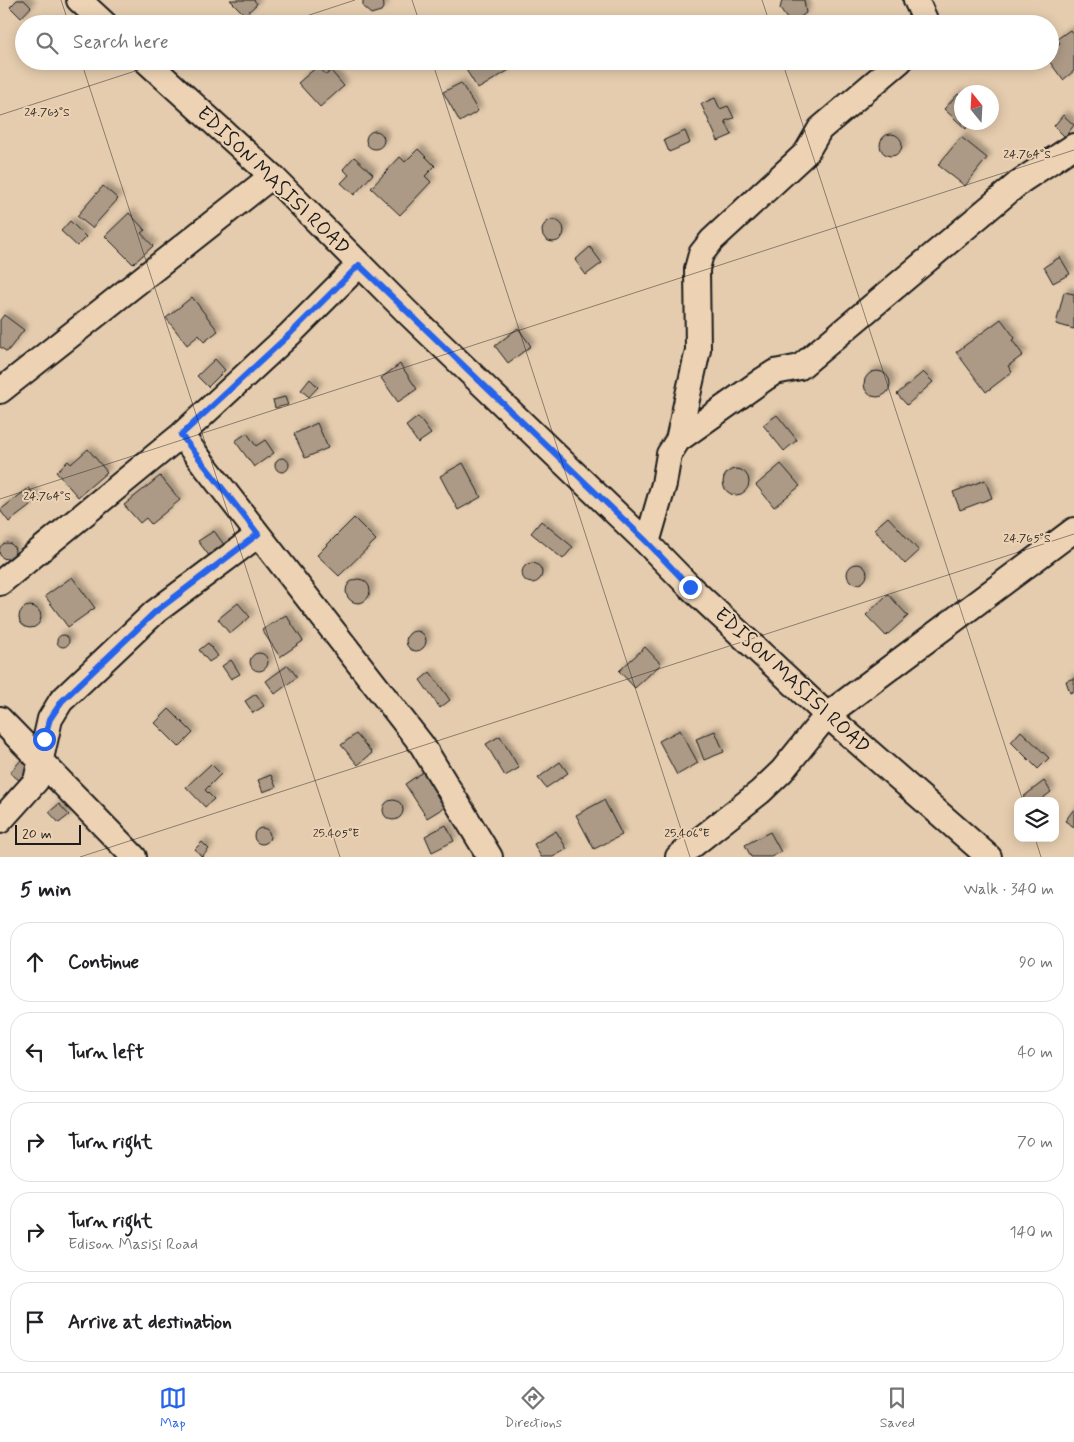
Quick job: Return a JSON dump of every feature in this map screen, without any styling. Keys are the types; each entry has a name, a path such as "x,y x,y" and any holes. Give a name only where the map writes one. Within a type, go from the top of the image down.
{"street":[{"path":"79,0 95,15"},
{"path":"916,0 923,15"},
{"name":"EDISON MASISI ROAD","path":"156,70 272,176 359,265 647,542 690,587 827,715 989,857"},
{"path":"647,542 664,484 669,454 678,440 698,350 697,269 701,254 712,240 806,153 820,129 889,70"},
{"path":"678,440 775,372 800,367 1022,181 1074,146"},
{"path":"0,391 272,176"},
{"path":"0,583 181,435 290,334 359,265"},
{"path":"181,435 422,745 490,857"},
{"path":"678,857 760,792 782,771 827,715 1074,530"},
{"path":"0,821 36,781 42,762 44,739 50,719 62,701 155,612 258,534"},
{"path":"0,719 134,857"}],"building":[{"path":"17,0 24,0 31,7 24,15 18,15 10,7"},
{"path":"230,0 254,0 257,4 245,15"},
{"path":"363,0 383,0 384,6 381,11 371,14 363,7"},
{"path":"782,0 804,0 806,13 803,15 784,15 780,9"},
{"path":"1070,30 1074,35 1074,71 1063,80 1056,70 1059,70 1059,38"},
{"path":"313,70 322,70 326,75 331,71 344,86 320,107 298,83"},
{"path":"466,70 509,70 478,89"},
{"path":"461,83 478,111 460,122 443,92"},
{"path":"715,98 720,109 728,106 734,118 725,121 732,135 718,141 701,104"},
{"path":"954,98 954,118 944,109"},
{"path":"1063,115 1074,125 1065,137 1054,126"},
{"path":"375,131 381,134 384,140 381,146 375,149 369,146 366,140 369,134"},
{"path":"685,131 690,143 669,152 664,140"},
{"path":"891,134 899,137 902,145 899,153 891,156 883,153 880,145 883,137"},
{"path":"961,137 987,158 965,186 938,165"},
{"path":"418,149 435,166 425,176 431,182 400,215 371,188 400,157 405,162"},
{"path":"354,157 373,174 354,195 341,183 349,175 343,169"},
{"path":"103,186 118,199 92,228 77,216"},
{"path":"129,213 145,230 141,233 153,246 133,264 105,236"},
{"path":"553,220 563,227 564,231 557,241 553,242 543,235 542,231 549,221"},
{"path":"70,221 86,237 77,246 61,231"},
{"path":"590,247 602,263 586,275 575,260"},
{"path":"1060,257 1070,274 1053,283 1044,267"},
{"path":"1064,292 1074,294 1074,329 1056,324"},
{"path":"192,297 218,331 204,342 199,335 187,345 166,318"},
{"path":"4,315 24,330 7,352 0,347 0,320"},
{"path":"1001,319 1015,338 1012,340 1023,355 1008,366 1012,372 986,392 956,352"},
{"path":"518,328 531,346 508,363 495,346"},
{"path":"215,359 225,370 208,387 197,376"},
{"path":"400,364 417,389 398,402 381,378"},
{"path":"877,371 887,374 890,384 887,394 877,397 867,394 864,384 867,374"},
{"path":"923,372 933,382 907,405 897,394"},
{"path":"310,379 318,387 309,397 301,390"},
{"path":"285,397 288,405 275,408 273,400"},
{"path":"777,415 797,440 784,451 763,425"},
{"path":"418,417 431,434 418,443 406,426"},
{"path":"317,423 328,448 305,458 294,434"},
{"path":"247,433 256,446 265,440 274,453 254,467 235,441"},
{"path":"88,449 107,472 78,497 56,472 68,461 71,464"},
{"path":"282,458 287,460 289,465 287,470 282,472 277,470 275,465 277,460"},
{"path":"463,463 481,497 458,510 440,476"},
{"path":"781,464 800,486 774,507 756,485"},
{"path":"736,469 745,473 749,482 745,491 736,495 727,491 723,482 727,473"},
{"path":"160,476 180,500 151,524 146,518 140,523 124,505"},
{"path":"985,480 992,498 960,510 953,492"},
{"path":"29,488 38,500 9,522 0,510"},
{"path":"888,517 919,551 905,564 874,529"},
{"path":"354,518 376,540 339,576 317,555"},
{"path":"541,521 573,547 563,559 531,533"},
{"path":"214,531 225,546 210,557 198,541"},
{"path":"4,543 10,543 15,548 13,557 4,559 -1,554 -1,548"},
{"path":"532,563 539,566 542,573 539,580 532,583 525,580 522,573 525,566"},
{"path":"853,564 861,564 867,570 867,578 861,584 853,584 847,578 847,570"},
{"path":"72,577 95,608 68,627 45,596"},
{"path":"358,579 366,583 370,591 366,599 358,603 350,599 346,591 350,583"},
{"path":"888,594 908,616 886,636 866,615"},
{"path":"238,603 250,617 230,634 218,619"},
{"path":"30,606 38,609 41,617 38,625 30,628 22,625 19,617 22,609"},
{"path":"286,615 303,641 280,657 262,630"},
{"path":"416,631 423,634 426,641 423,648 416,651 409,648 406,641 409,634"},
{"path":"61,635 65,635 69,641 65,647 61,647 57,643 57,639"},
{"path":"208,643 218,656 209,662 199,650"},
{"path":"645,647 661,664 635,688 619,671"},
{"path":"259,653 265,656 268,662 265,668 259,671 253,668 250,662 253,656"},
{"path":"231,660 240,674 231,679 222,666"},
{"path":"288,665 297,677 275,694 266,681"},
{"path":"430,672 450,700 440,708 420,680"},
{"path":"1074,678 1074,691 1070,693 1066,681"},
{"path":"256,694 264,706 253,713 245,701"},
{"path":"169,709 193,733 179,747 155,723"},
{"path":"680,730 698,763 677,775 659,741"},
{"path":"715,731 724,752 704,760 696,739"},
{"path":"1021,731 1049,758 1038,769 1011,742"},
{"path":"356,734 372,753 358,765 341,745"},
{"path":"500,736 519,768 505,776 486,744"},
{"path":"21,760 30,767 19,780 10,773"},
{"path":"560,762 568,773 546,788 538,778"},
{"path":"211,764 221,774 205,790 214,799 205,807 186,787"},
{"path":"431,767 453,802 427,818 405,784"},
{"path":"271,775 276,787 263,792 258,780"},
{"path":"1044,781 1051,792 1044,797 1023,797"},
{"path":"393,800 400,803 403,810 400,817 393,820 386,817 383,810 386,803"},
{"path":"604,800 622,835 594,849 576,815"},
{"path":"59,804 69,815 59,823 49,812"},
{"path":"1074,809 1074,827 1065,821"},
{"path":"446,825 454,841 432,852 425,836"},
{"path":"259,828 265,828 270,833 268,842 259,844 254,839 254,833"},
{"path":"556,831 567,849 553,857 541,857 534,844"},
{"path":"770,832 781,852 771,857 751,857 745,845"},
{"path":"202,842 209,849 202,857 195,849"}],"route":[{"path":"44,739 50,719 62,701 155,612 258,534 181,435 290,334 359,265 647,542 690,587"}]}
